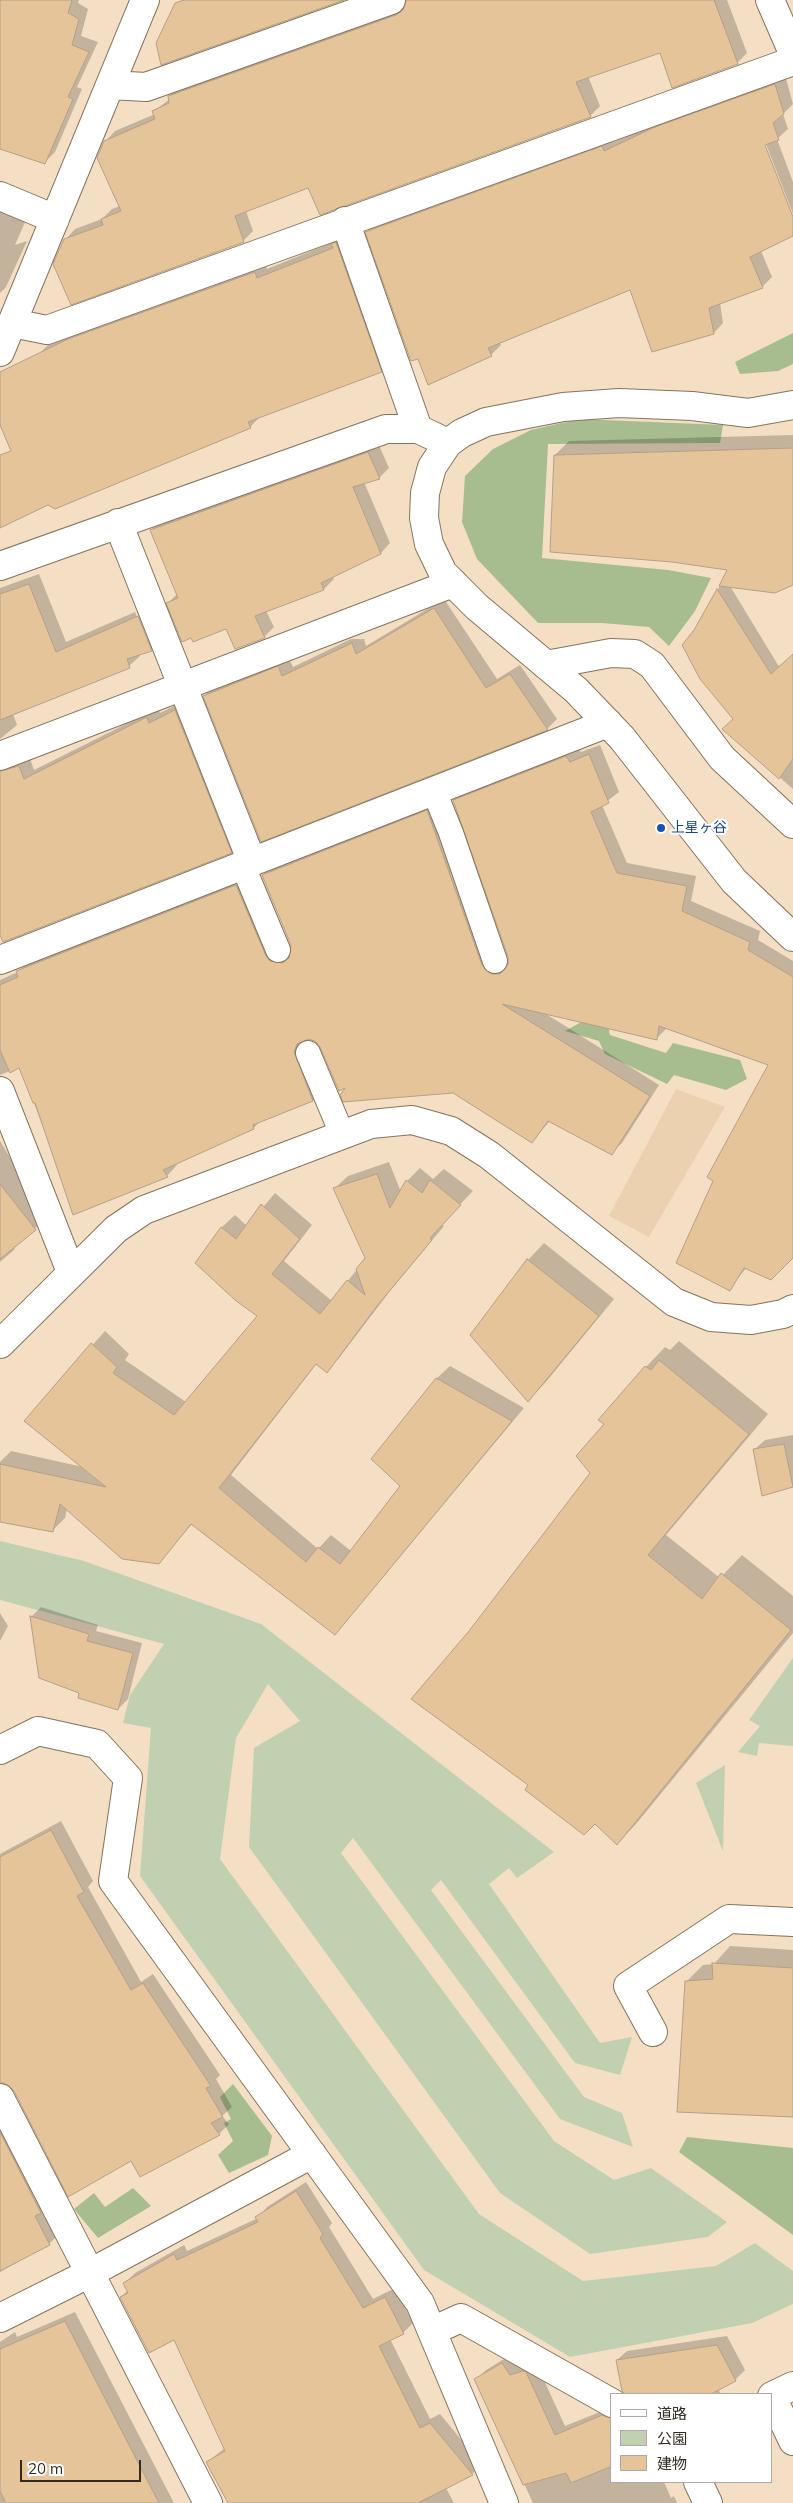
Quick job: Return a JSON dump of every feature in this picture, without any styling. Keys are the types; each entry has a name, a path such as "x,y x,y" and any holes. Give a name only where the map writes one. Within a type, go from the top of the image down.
{"street":[{"path":"0,352 145,0"},
{"path":"110,85 146,86 391,0"},
{"path":"770,0 793,53"},
{"path":"12,323 48,330 345,221 793,62"},
{"path":"0,196 55,219"},
{"path":"345,221 418,429"},
{"path":"793,405 748,413 692,406 619,403 563,407 486,422 462,433 448,443 432,467 424,493 424,518 429,544 443,573 452,583 576,690 608,723 674,802 734,881 793,937"},
{"path":"0,566 386,429 418,429 448,443"},
{"path":"118,524 182,686 247,864"},
{"path":"0,756 452,583"},
{"path":"546,665 611,653 635,654 652,665 722,758 793,824"},
{"path":"0,960 608,723"},
{"path":"0,1091 71,1272"},
{"path":"0,1344 116,1229 144,1210 371,1124 412,1120 451,1131 489,1155 674,1302 711,1317 752,1320 783,1314 793,1308"},
{"path":"0,1750 38,1731 97,1744 128,1778 112,1881 420,2303 504,2503"},
{"path":"654,2032 628,1986 729,1919 793,1922"},
{"path":"0,2098 208,2503"},
{"path":"0,2318 90,2273 312,2154"},
{"path":"432,2331 461,2318 610,2402"},
{"path":"773,2396 793,2386"},
{"path":"773,2399 793,2441"},
{"path":"698,2483 708,2503"}],"lane":[{"path":"434,791 451,833 495,961"},
{"path":"247,864 278,950"},
{"path":"308,1053 342,1134"}],"shaded area":[{"path":"676,1089 725,1107 649,1237 609,1216"}],"green space":[{"path":"793,333 793,364 778,371 740,374 735,362"},
{"path":"579,419 723,425 720,443 548,444 542,558 668,570 711,578 695,611 669,646 649,627 602,623 538,623 477,559 462,522 465,476 493,449 531,430"},
{"path":"605,1009 610,1035 666,1053 673,1043 740,1060 747,1079 726,1090 674,1075 667,1084 605,1054 599,1041 565,1031"},
{"path":"0,1541 84,1561 261,1624 554,1852 517,1878 509,1868 489,1884 600,2043 632,2037 620,2075 575,2063 441,1880 431,1890 584,2097 622,2113 633,2147 560,2119 353,1838 341,1853 554,2141 614,2180 651,2168 727,2222 708,2237 590,2254 500,2193 249,1847 254,1748 300,1721 268,1684 236,1738 220,1859 479,2214 583,2281 716,2266 755,2243 793,2271 793,2304 752,2323 570,2357 424,2270 140,1876 151,1728 123,1723 130,1695 164,1644 0,1600"},
{"path":"793,1658 793,1746 759,1743 757,1756 738,1752 760,1726 749,1720"},
{"path":"725,1765 723,1851 696,1783"},
{"path":"233,2084 272,2136 268,2155 229,2173 218,2155 233,2141 224,2123 231,2119 220,2097"},
{"path":"687,2137 793,2148 793,2235 679,2152"},
{"path":"133,2188 151,2206 98,2238 74,2209 94,2193 105,2207"}],"building":[{"path":"0,0 72,0 68,13 79,19 72,45 89,52 68,97 73,99 45,164 0,149"},
{"path":"184,0 344,0 161,65 156,43 175,3"},
{"path":"406,0 714,0 738,64 672,88 660,53 576,82 591,117 320,215 308,188 235,216 244,242 71,305 53,264 64,239 103,225 101,219 121,211 97,158 104,141 155,119 152,111 169,103 168,96 396,15 403,10"},
{"path":"775,84 784,114 773,123 779,140 765,145 793,217 793,236 750,257 763,288 709,308 714,334 652,352 630,290 488,348 492,356 428,385 418,359 411,361 365,232 602,146 604,151 655,127"},
{"path":"336,242 382,372 248,422 251,428 55,509 48,505 0,528 0,455 11,451 0,425 0,372 68,339 255,272 257,278 333,248 331,244"},
{"path":"793,448 793,585 775,593 719,586 727,570 672,562 550,552 554,455"},
{"path":"368,452 380,479 353,487 381,554 321,583 324,590 255,616 265,638 235,649 226,629 193,642 191,638 182,642 166,603 178,598 150,530"},
{"path":"29,584 56,652 138,616 152,651 127,659 130,668 0,720 0,594"},
{"path":"717,589 771,674 793,654 793,759 779,779 722,729 733,719 700,679 682,645 694,630"},
{"path":"434,608 486,688 510,674 548,730 261,842 203,696 278,666 282,676 352,643 356,654"},
{"path":"175,710 232,853 3,942 0,935 0,771 19,766 24,779 147,717 149,723"},
{"path":"589,754 609,803 591,812 617,873 687,886 682,911 750,942 748,950 793,977 793,1258 771,1280 744,1268 730,1291 676,1263 713,1181 707,1177 768,1065 659,1026 657,1040 502,1004 650,1096 612,1155 548,1121 532,1143 453,1093 343,1102 340,1095 345,1088 339,1091 320,1047 316,1042 309,1039 297,1044 294,1052 313,1101 253,1125 254,1129 163,1170 168,1177 73,1215 35,1103 33,1103 19,1068 10,1073 0,1050 0,985 18,977 16,971 236,885 266,956 270,961 283,963 289,958 291,945 262,875 427,810 482,965 492,974 500,974 508,964 508,957 453,800 566,756 570,762"},
{"path":"377,1174 390,1208 406,1180 422,1193 430,1180 461,1205 430,1238 432,1240 377,1306 327,1373 316,1364 219,1488 306,1562 318,1547 340,1564 400,1486 371,1459 436,1378 512,1421 335,1635 191,1524 159,1564 122,1559 60,1504 53,1532 0,1522 0,1464 106,1487 24,1421 91,1343 117,1367 113,1373 174,1415 257,1316 235,1300 195,1263 221,1227 236,1239 261,1204 300,1239 272,1274 320,1314 347,1280 365,1295 356,1269 365,1258 333,1188"},
{"path":"0,1184 36,1230 0,1259"},
{"path":"527,1259 599,1316 528,1402 470,1335"},
{"path":"659,1360 749,1434 648,1555 702,1599 721,1573 791,1630 617,1845 595,1824 584,1835 525,1790 528,1785 411,1699 469,1631 590,1473 576,1456 604,1424 598,1420 645,1366 651,1370"},
{"path":"784,1444 793,1487 762,1496 753,1449"},
{"path":"30,1616 89,1634 87,1641 133,1653 118,1710 78,1698 79,1693 39,1678"},
{"path":"51,1830 84,1892 77,1896 131,1990 143,1983 211,2086 206,2088 223,2117 211,2123 220,2135 140,2177 131,2161 68,2197 14,2091 8,2085 0,2082 0,1857"},
{"path":"712,1963 793,1968 793,2117 677,2112 685,1981 713,1979"},
{"path":"0,2132 41,2213 35,2216 50,2245 0,2271"},
{"path":"296,2191 323,2234 320,2238 363,2308 385,2297 404,2334 379,2346 420,2428 430,2423 473,2475 418,2503 228,2503 206,2462 225,2451 174,2340 149,2353 120,2297 128,2293 123,2283 174,2254 177,2260 258,2222 255,2217"},
{"path":"65,2321 159,2503 6,2503 0,2491 0,2349"},
{"path":"717,2345 736,2381 713,2393 624,2393 616,2360"},
{"path":"502,2363 510,2375 523,2371 526,2372 555,2435 602,2415 610,2418 610,2467 571,2483 566,2473 523,2485 474,2379"}],"place":[{"name":"上星ヶ谷","path":"661,828"}]}
